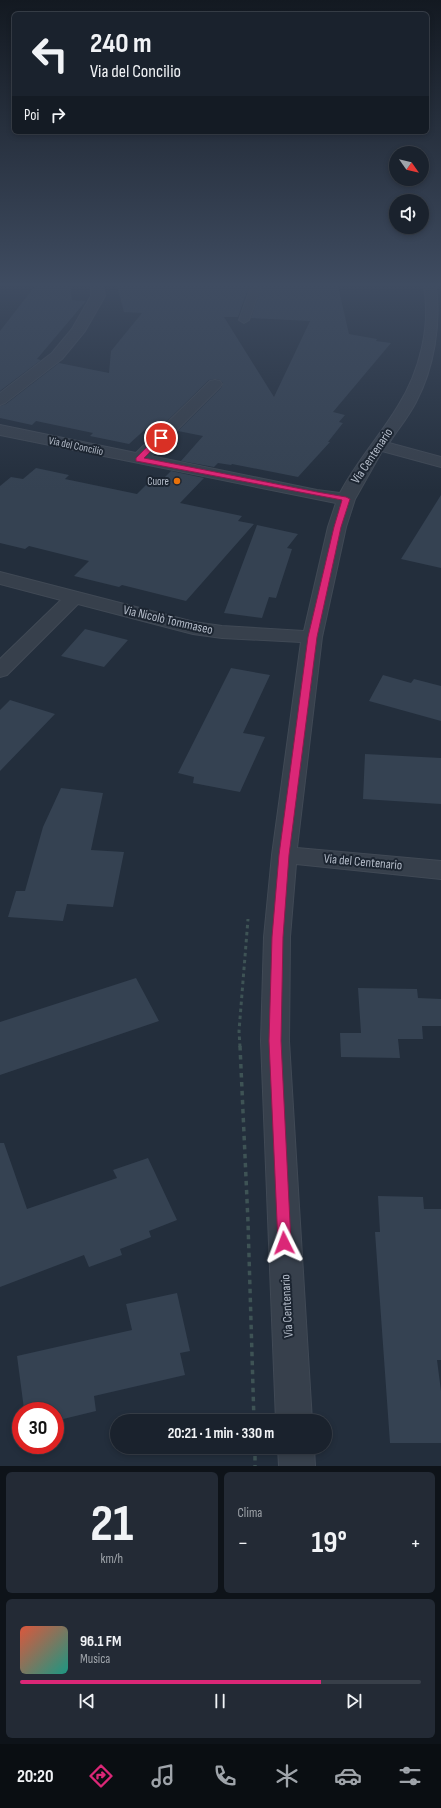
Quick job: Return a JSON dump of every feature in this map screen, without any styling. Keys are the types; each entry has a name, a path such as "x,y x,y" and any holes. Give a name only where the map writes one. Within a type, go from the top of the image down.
{"street":[{"path":"0,400 59,354"},
{"name":"Via Centenario","path":"294,1414 275,1041 277,937 284,855 312,637 337,527 346,499 353,485 409,400 427,354"},
{"path":"139,460 216,384"},
{"name":"Via del Concilio","path":"0,443 7,431 139,460 317,495 346,499"},
{"path":"379,445 441,462"},
{"name":"Via Nicolò Tommaseo","path":"0,578 193,628 222,632 312,637"},
{"path":"0,672 74,597"},
{"name":"Via del Centenario","path":"284,855 441,870"},
{"path":"297,1454 298,1466"}],"path":[{"path":"255,1454 255,1466"}],"building":[{"path":"0,354 41,354 37,359 41,360 0,391"},
{"path":"111,354 247,354 274,397 294,354 381,354 333,412 345,415 339,422 343,423 328,442 330,442 298,477 232,464 218,463 214,467 181,461 203,436 178,431 221,388 223,383 220,380 215,379 209,380 161,427 150,425 129,444 90,436 93,433 36,421 32,425 0,418 0,406 6,404 59,363 109,373"},
{"path":"36,468 69,475 65,479 137,494 153,478 162,480 171,471 204,478 180,503 242,516 238,521 254,524 186,601 122,585 119,587 74,576 89,561 29,546 25,549 0,543 0,486 11,477 23,479"},
{"path":"441,495 441,568 401,559"},
{"path":"257,525 298,534 287,548 292,549 276,598 269,597 262,618 224,613"},
{"path":"85,629 128,640 104,667 61,656"},
{"path":"231,668 270,675 243,733 265,737 240,792 193,783 194,777 178,773"},
{"path":"383,675 411,683 414,679 441,686 441,721 369,701"},
{"path":"10,700 55,714 0,771 0,710"},
{"path":"365,754 441,758 441,804 363,799"},
{"path":"61,788 103,793 91,850 124,852 113,907 67,904 63,921 8,917 16,891 25,891 43,827"},
{"path":"136,978 159,1021 0,1075 0,1022"},
{"path":"358,988 417,989 418,998 441,999 441,1026 422,1026 423,1039 398,1039 400,1058 341,1057 340,1033 361,1033"},
{"path":"0,1143 4,1143 27,1209 117,1178 113,1170 148,1158 177,1220 149,1231 151,1237 120,1249 122,1255 89,1267 84,1255 0,1287"},
{"path":"378,1196 423,1197 424,1209 441,1209 441,1360 437,1360 441,1391 441,1443 390,1443 375,1232 380,1232"},
{"path":"177,1293 190,1351 180,1353 185,1375 94,1396 96,1411 64,1419 64,1402 23,1402 17,1356 132,1330 126,1304"}],"place":[{"name":"Cuore","path":"177,481"}],"route":[{"path":"161,438 139,460 317,495 346,499 337,527 312,637 284,855 277,937 275,1041 284,1243"}]}
